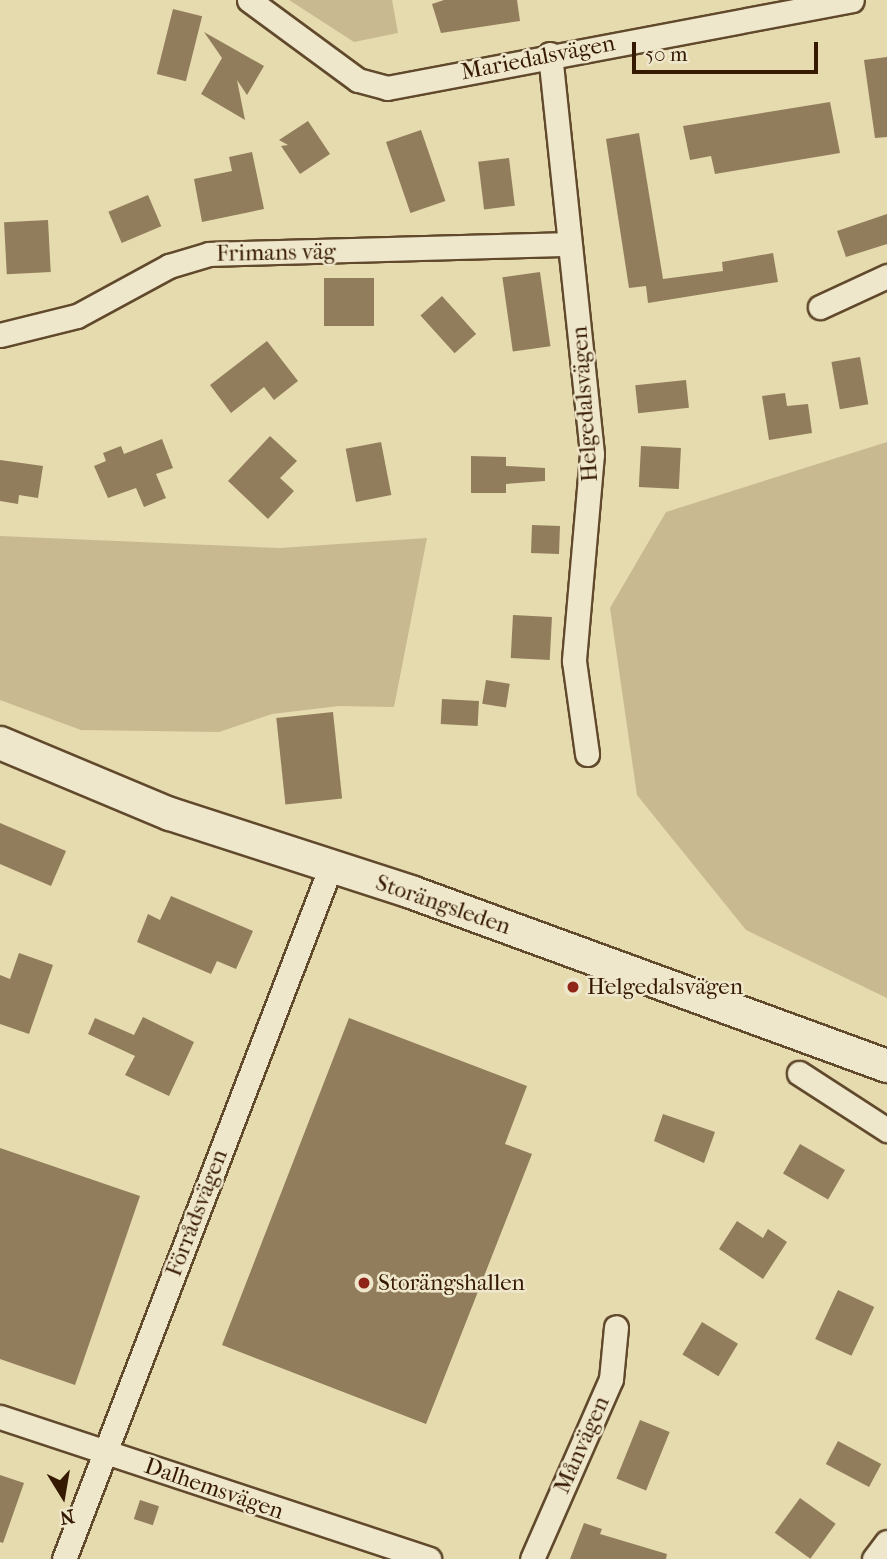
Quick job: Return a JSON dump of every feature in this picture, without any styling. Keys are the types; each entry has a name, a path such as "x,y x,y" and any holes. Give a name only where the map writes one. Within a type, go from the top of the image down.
{"main road":[{"name":"Storängsleden","path":"0,743 170,814 331,866 887,1066"}],"street":[{"name":"Mariedalsvägen","path":"249,0 372,87 852,0"},
{"name":"Helgedalsvägen","path":"550,54 592,454 574,661 587,754"},
{"name":"Frimans väg","path":"0,335 78,316 169,266 209,254 569,244"},
{"path":"820,307 887,276"},
{"name":"Förrådsvägen","path":"64,1559 331,866"},
{"path":"799,1073 887,1130"},
{"name":"Månvägen","path":"532,1559 611,1380 616,1327"},
{"name":"Dalhemsvägen","path":"0,1417 429,1559"},
{"path":"874,1559 887,1542"}],"shaded area":[{"path":"289,0 392,0 398,33 354,42"},
{"path":"887,442 887,998 746,930 637,795 610,608 666,512"},
{"path":"0,536 280,548 427,538 394,707 339,706 272,714 219,732 81,730 0,700"}],"building":[{"path":"444,0 517,0 520,21 441,33 432,4"},
{"path":"173,9 202,16 186,81 157,74"},
{"path":"204,32 264,66 247,95 237,80 245,120 201,94 222,58"},
{"path":"887,57 887,137 875,138 864,60"},
{"path":"830,102 840,153 715,174 711,156 690,160 683,126"},
{"path":"308,121 330,154 300,174 281,146 288,145 279,140"},
{"path":"421,130 445,201 410,213 386,142"},
{"path":"639,133 663,279 723,271 722,262 773,253 778,282 648,303 646,286 629,288 606,139"},
{"path":"252,152 264,209 202,222 194,179 232,171 229,157"},
{"path":"509,158 515,206 484,209 478,162"},
{"path":"148,195 161,226 122,243 108,212"},
{"path":"887,214 887,244 846,257 837,231"},
{"path":"48,220 51,272 7,274 4,222"},
{"path":"540,272 550,346 513,352 502,277"},
{"path":"324,278 374,278 374,326 324,326"},
{"path":"442,296 476,334 455,353 420,315"},
{"path":"267,341 298,381 274,400 264,387 231,413 210,385"},
{"path":"860,357 868,404 840,409 831,362"},
{"path":"686,380 689,408 638,413 635,385"},
{"path":"785,393 787,406 808,404 812,433 769,440 762,396"},
{"path":"270,436 297,461 280,478 294,491 268,519 228,481"},
{"path":"162,439 173,468 156,474 166,498 144,507 136,488 108,498 94,466 106,461 103,453 121,446 124,454"},
{"path":"381,442 391,495 356,502 346,449"},
{"path":"641,446 681,448 679,489 639,487"},
{"path":"471,456 506,457 506,466 545,468 545,481 506,484 506,493 471,493"},
{"path":"0,460 43,466 38,498 19,495 18,504 0,501"},
{"path":"532,525 560,526 559,554 531,553"},
{"path":"513,615 552,617 550,660 511,658"},
{"path":"486,680 510,684 506,707 482,704"},
{"path":"442,699 479,701 478,726 441,724"},
{"path":"333,712 342,799 285,804 276,718"},
{"path":"0,823 66,851 51,886 0,864"},
{"path":"171,896 253,931 236,969 217,961 211,974 137,942 148,914 160,920"},
{"path":"19,953 53,965 29,1034 0,1024 0,975 10,979"},
{"path":"143,1017 194,1042 169,1096 125,1075 135,1056 88,1034 95,1018 134,1035"},
{"name":"Storängshallen","path":"349,1018 527,1086 505,1144 532,1154 426,1424 222,1345"},
{"path":"663,1114 715,1132 704,1163 654,1141"},
{"path":"800,1144 845,1170 828,1199 783,1173"},
{"path":"0,1148 140,1196 75,1385 0,1359"},
{"path":"737,1221 763,1238 768,1229 787,1242 763,1279 719,1249"},
{"path":"838,1290 874,1307 851,1356 815,1339"},
{"path":"702,1322 738,1344 718,1376 682,1355"},
{"path":"640,1420 670,1432 646,1490 616,1478"},
{"path":"838,1441 881,1464 869,1487 826,1464"},
{"path":"0,1475 24,1483 3,1543 0,1542"},
{"path":"800,1498 836,1524 810,1559 775,1533"},
{"path":"140,1500 159,1506 153,1525 134,1519"},
{"path":"584,1523 602,1529 600,1534 667,1554 666,1559 570,1559"}],"place":[{"name":"Helgedalsvägen","path":"573,987"},
{"name":"Storängshallen","path":"364,1283"}]}
